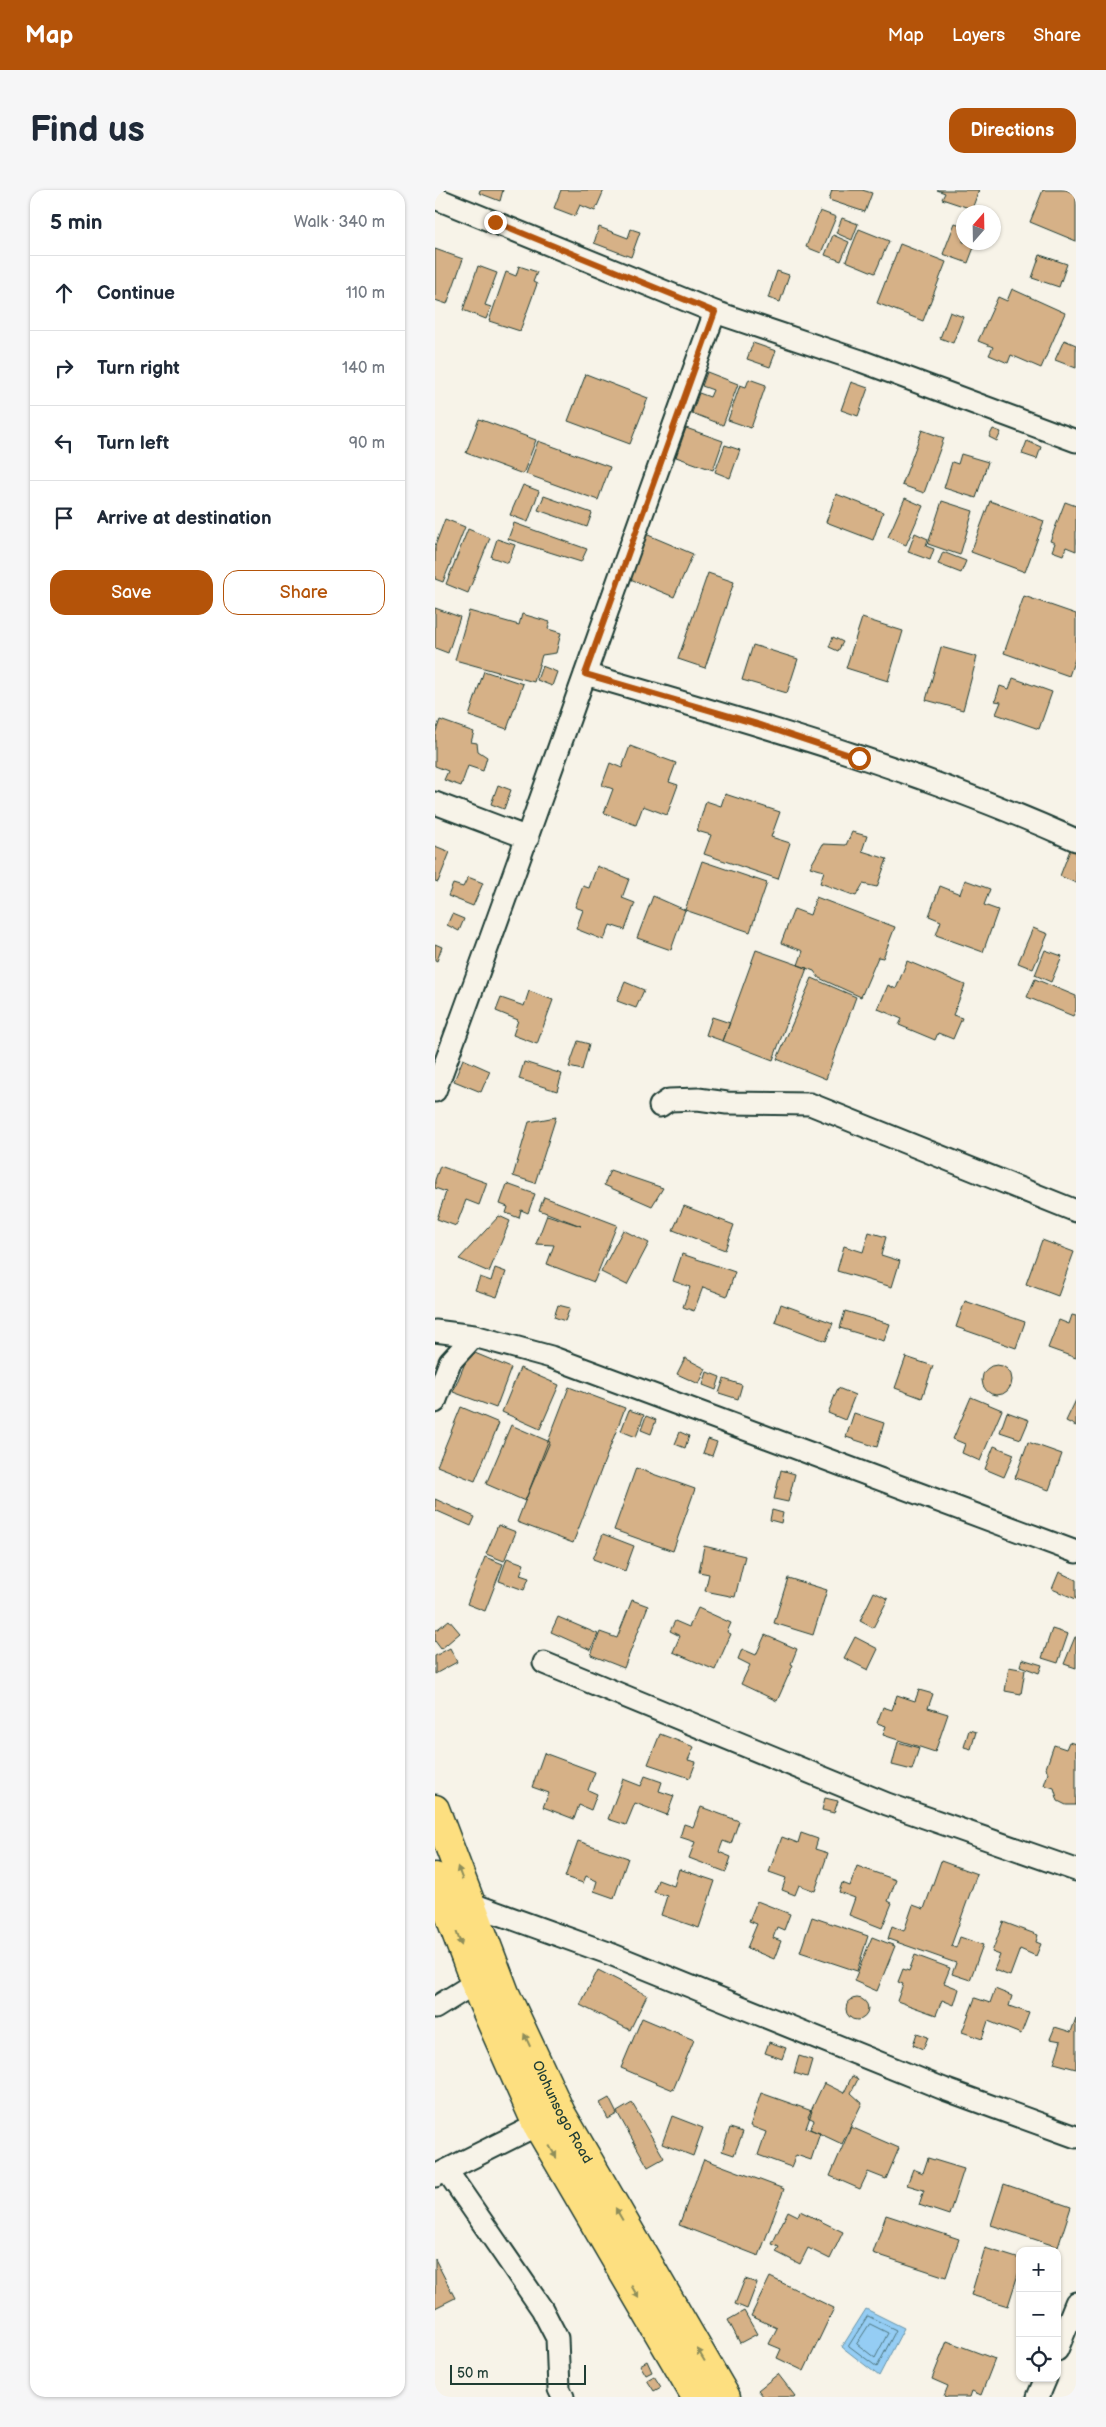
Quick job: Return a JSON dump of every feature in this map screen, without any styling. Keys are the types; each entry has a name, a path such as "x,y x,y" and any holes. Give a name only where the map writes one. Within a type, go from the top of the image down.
{"main road":[{"name":"Olohunsogo Road","path":"435,1809 505,1993 561,2113 660,2311 696,2397"},
{"name":"Olohunsogo Road","path":"435,1877 475,1983 537,2125 660,2311 725,2397"}],"street":[{"path":"435,198 715,312 861,362 1076,441"},
{"path":"435,1091 715,312"},
{"path":"585,674 757,724 876,763 1031,819 1076,840"},
{"path":"435,804 527,838"},
{"path":"660,1106 669,1100 698,1098 727,1103 810,1104 1076,1211"},
{"path":"435,1331 474,1336 560,1360 1076,1552"},
{"path":"435,1402 450,1362 474,1336"},
{"path":"544,1663 887,1804 1076,1870"},
{"path":"471,1904 608,1953 945,2089 1076,2137"},
{"path":"435,2008 475,1983"},
{"path":"537,2125 441,2173 542,2309 557,2338 559,2389 563,2397"},
{"path":"1061,2340 1076,2303"},
{"path":"1038,2397 1044,2382"}],"water":[{"path":"866,2309 904,2328 879,2376 842,2347"}],"building":[{"path":"480,190 503,190 500,201 479,193"},
{"path":"561,190 604,190 595,211 580,205 575,216 554,208"},
{"path":"832,190 862,190 872,193 865,212 829,200"},
{"path":"937,190 979,190 973,205 960,205 942,199 945,193"},
{"path":"1043,190 1066,190 1076,194 1076,241 1030,222"},
{"path":"820,211 836,217 821,253 806,247"},
{"path":"842,218 858,224 852,240 836,233"},
{"path":"956,223 956,250 973,250 968,263 943,254"},
{"path":"599,227 628,238 631,229 640,232 631,257 594,243"},
{"path":"859,229 889,241 875,273 846,261"},
{"path":"833,235 849,242 841,261 825,255"},
{"path":"900,244 946,262 923,321 877,303"},
{"path":"435,249 463,259 447,304 435,300"},
{"path":"1040,255 1067,264 1059,287 1032,278"},
{"path":"478,266 497,273 485,305 491,307 486,319 463,310"},
{"path":"519,266 537,272 533,282 537,284 520,331 489,321 506,272 516,276"},
{"path":"777,271 789,275 780,302 768,298"},
{"path":"1012,289 1065,313 1041,368 1011,355 1008,363 989,355 993,347 978,341 998,297 1007,301"},
{"path":"950,312 963,317 953,343 940,338"},
{"path":"1064,340 1076,345 1076,368 1055,360"},
{"path":"753,343 776,351 770,367 747,359"},
{"path":"707,372 738,384 723,425 692,413 699,393 710,397 713,390 702,386"},
{"path":"586,374 648,398 630,444 568,421"},
{"path":"749,379 766,385 751,428 728,420 740,385 746,387"},
{"path":"851,382 868,388 858,416 841,410"},
{"path":"479,419 536,440 523,474 466,453"},
{"path":"686,428 723,441 713,470 676,457"},
{"path":"993,429 1001,432 997,441 989,437"},
{"path":"922,430 944,438 924,493 902,485"},
{"path":"538,441 610,467 598,500 526,474"},
{"path":"1027,441 1041,447 1037,459 1022,454"},
{"path":"725,445 740,450 730,478 715,472"},
{"path":"961,454 988,462 976,498 944,488 952,462 958,464"},
{"path":"523,485 539,491 528,522 510,515"},
{"path":"836,494 883,512 873,540 826,522"},
{"path":"544,496 592,513 587,527 538,510"},
{"path":"905,498 923,506 906,545 888,537"},
{"path":"942,501 973,511 960,555 928,544"},
{"path":"990,501 1044,521 1025,572 971,552"},
{"path":"1065,502 1076,506 1076,551 1066,547 1063,555 1052,551 1055,543 1050,541"},
{"path":"445,519 465,527 443,582 435,579 435,546"},
{"path":"514,523 587,549 581,562 508,539"},
{"path":"468,529 490,538 468,593 446,584"},
{"path":"641,532 693,554 674,597 623,576"},
{"path":"915,533 928,539 926,546 934,549 930,560 908,552"},
{"path":"497,539 515,545 508,563 491,557"},
{"path":"943,552 966,561 961,573 938,564"},
{"path":"708,573 734,582 705,668 678,659"},
{"path":"1024,596 1076,614 1076,656 1069,676 1004,653"},
{"path":"435,608 460,617 448,653 435,648"},
{"path":"469,611 519,625 522,614 550,622 548,629 561,633 556,653 542,655 534,682 455,660"},
{"path":"862,618 903,631 888,681 846,668"},
{"path":"833,637 843,642 838,651 829,647"},
{"path":"753,645 798,659 787,693 742,680"},
{"path":"941,647 977,657 963,710 926,700"},
{"path":"542,666 557,672 552,686 537,680"},
{"path":"484,671 523,684 507,729 469,716"},
{"path":"1013,678 1052,692 1039,729 996,714 1001,702 995,701 1000,686 1009,689"},
{"path":"440,720 474,732 471,742 477,743 478,751 487,757 483,771 468,766 461,786 444,780 448,771 435,766 435,734"},
{"path":"630,746 676,763 669,782 678,785 667,815 643,806 636,825 604,813 613,789 602,785 610,763 622,768"},
{"path":"498,785 511,790 504,809 491,804"},
{"path":"725,794 780,812 771,837 790,843 778,879 704,854 711,835 697,831 706,801 721,806"},
{"path":"852,832 867,836 862,851 887,859 877,887 863,884 856,896 820,883 824,871 810,867 823,844 846,845"},
{"path":"435,846 450,852 438,882 435,881"},
{"path":"1070,850 1076,852 1076,883 1060,876"},
{"path":"702,861 767,883 750,932 685,910"},
{"path":"597,866 629,879 622,898 635,903 625,930 610,925 604,940 576,929 583,910 575,907 583,886 589,888"},
{"path":"468,877 483,883 473,906 448,896 453,884 463,887"},
{"path":"965,880 990,889 984,905 998,910 983,952 936,935 941,921 929,916 940,886 960,894"},
{"path":"653,896 685,910 671,950 637,938"},
{"path":"816,897 895,927 883,958 878,957 861,997 819,978 814,971 798,965 803,951 781,943 794,909 810,915"},
{"path":"452,914 464,919 459,931 447,925"},
{"path":"1033,928 1048,934 1033,969 1018,963"},
{"path":"435,944 442,947 437,961 435,960"},
{"path":"756,950 807,968 773,1060 723,1041"},
{"path":"1045,950 1062,956 1051,982 1035,975"},
{"path":"907,961 965,985 953,1015 962,1018 953,1039 938,1033 935,1040 899,1025 902,1019 878,1009 888,985 896,989"},
{"path":"812,978 856,997 826,1079 777,1059"},
{"path":"1035,979 1076,996 1076,1010 1073,1016 1027,997"},
{"path":"625,982 644,990 636,1008 617,1001"},
{"path":"529,991 553,1000 537,1044 513,1035 518,1020 496,1011 501,998 524,1006"},
{"path":"712,1017 730,1023 723,1041 706,1035"},
{"path":"578,1041 589,1044 582,1070 569,1067"},
{"path":"463,1059 490,1071 481,1092 454,1081"},
{"path":"524,1062 562,1074 557,1091 519,1079"},
{"path":"556,1117 535,1183 513,1176 529,1122"},
{"path":"440,1166 487,1183 479,1205 466,1200 456,1226 437,1219 446,1192 435,1188 435,1180"},
{"path":"610,1170 663,1188 652,1206 604,1185"},
{"path":"507,1184 535,1194 528,1213 521,1210 519,1218 506,1213 508,1207 500,1204"},
{"path":"544,1197 617,1225 594,1282 547,1264 554,1245 536,1244 547,1215 581,1226 539,1210"},
{"path":"684,1206 734,1225 725,1250 673,1230"},
{"path":"499,1216 510,1221 489,1272 459,1259"},
{"path":"623,1230 649,1243 627,1285 601,1272"},
{"path":"869,1232 886,1237 881,1255 900,1261 892,1287 837,1271 844,1246 863,1252"},
{"path":"1042,1240 1074,1252 1058,1296 1026,1284"},
{"path":"682,1254 735,1272 727,1296 703,1287 694,1311 683,1307 690,1287 673,1281"},
{"path":"495,1268 506,1272 497,1297 475,1290 480,1277 491,1281"},
{"path":"965,1301 1025,1322 1016,1348 956,1327"},
{"path":"781,1304 833,1323 826,1341 775,1322"},
{"path":"558,1305 570,1308 565,1321 554,1317"},
{"path":"845,1311 890,1324 884,1341 840,1328"},
{"path":"1072,1315 1076,1316 1076,1358 1048,1348 1059,1320 1069,1324"},
{"path":"470,1351 511,1368 496,1408 453,1392"},
{"path":"906,1357 933,1366 922,1398 895,1388"},
{"path":"685,1358 706,1369 699,1384 677,1374"},
{"path":"997,1365 1008,1369 1012,1380 1008,1391 997,1395 986,1391 982,1380 986,1369"},
{"path":"520,1368 559,1385 540,1429 502,1412"},
{"path":"707,1372 720,1377 716,1390 703,1385"},
{"path":"724,1379 742,1385 738,1399 719,1393"},
{"path":"569,1387 625,1408 573,1543 517,1522"},
{"path":"838,1388 855,1395 845,1420 828,1413"},
{"path":"971,1397 1002,1410 980,1461 962,1453 965,1444 953,1439"},
{"path":"1076,1400 1076,1426 1066,1421"},
{"path":"461,1407 499,1423 475,1481 437,1466"},
{"path":"629,1410 644,1415 636,1437 621,1431"},
{"path":"1007,1412 1029,1420 1021,1439 1000,1432"},
{"path":"854,1413 884,1423 877,1447 846,1437"},
{"path":"646,1416 656,1420 651,1434 641,1430"},
{"path":"511,1425 550,1442 525,1501 486,1484"},
{"path":"680,1432 689,1436 685,1448 675,1444"},
{"path":"708,1439 717,1442 712,1456 703,1453"},
{"path":"1028,1442 1062,1454 1049,1490 1015,1478"},
{"path":"994,1446 1014,1454 1004,1477 985,1469"},
{"path":"636,1468 695,1489 673,1551 614,1530"},
{"path":"781,1470 795,1474 788,1502 774,1499"},
{"path":"435,1499 475,1517 471,1526 435,1510"},
{"path":"772,1510 783,1513 781,1523 770,1520"},
{"path":"498,1525 516,1532 504,1561 486,1554"},
{"path":"603,1534 634,1546 625,1571 593,1559"},
{"path":"704,1546 745,1556 735,1597 705,1591 709,1574 699,1572"},
{"path":"485,1557 503,1564 485,1611 467,1604"},
{"path":"507,1558 524,1564 520,1575 529,1578 524,1590 499,1581"},
{"path":"1059,1572 1076,1580 1076,1599 1052,1589"},
{"path":"788,1578 827,1590 813,1635 774,1623"},
{"path":"874,1592 888,1599 873,1628 860,1621"},
{"path":"632,1600 648,1606 624,1668 591,1655 600,1632 617,1638"},
{"path":"698,1608 731,1623 727,1632 731,1634 715,1670 673,1652 680,1636 670,1631 675,1621 689,1627"},
{"path":"558,1617 598,1634 591,1650 551,1632"},
{"path":"449,1620 460,1633 441,1649 435,1641 435,1631"},
{"path":"1052,1629 1068,1634 1058,1663 1042,1658"},
{"path":"765,1635 797,1649 791,1664 793,1665 777,1701 741,1684 750,1665 738,1659 742,1649 756,1655"},
{"path":"855,1637 878,1649 868,1670 844,1658"},
{"path":"1076,1637 1076,1668 1064,1664"},
{"path":"450,1648 457,1662 435,1674 435,1656"},
{"path":"1022,1659 1042,1665 1039,1673 1020,1666"},
{"path":"1009,1667 1025,1670 1021,1694 1005,1691"},
{"path":"919,1690 933,1694 928,1708 948,1714 935,1752 883,1735 886,1726 877,1723 883,1707 892,1710 897,1695 915,1701"},
{"path":"969,1730 976,1732 971,1749 964,1747"},
{"path":"660,1734 694,1747 688,1760 696,1762 690,1778 648,1764"},
{"path":"898,1742 919,1748 912,1770 892,1765"},
{"path":"1069,1742 1076,1744 1076,1805 1066,1805 1058,1801 1054,1788 1044,1785 1048,1773 1046,1768 1054,1745 1066,1749"},
{"path":"544,1753 595,1772 588,1790 597,1794 591,1810 579,1805 574,1819 543,1807 549,1793 532,1787"},
{"path":"645,1776 662,1782 659,1791 674,1796 667,1815 635,1803 626,1825 608,1819 623,1779 641,1786"},
{"path":"825,1798 838,1801 834,1813 822,1810"},
{"path":"701,1807 739,1821 731,1844 723,1841 719,1852 731,1857 726,1872 689,1858 695,1842 680,1837 684,1824 693,1827"},
{"path":"801,1833 818,1839 815,1849 828,1853 815,1891 799,1885 795,1895 782,1890 786,1878 769,1872 782,1837 798,1843"},
{"path":"578,1841 628,1858 614,1898 594,1891 597,1881 586,1876 583,1883 565,1877"},
{"path":"941,1861 977,1874 951,1946 956,1948 960,1937 983,1945 970,1980 952,1974 956,1963 888,1939 892,1926 904,1931 913,1905 924,1909"},
{"path":"857,1866 896,1880 888,1901 892,1903 882,1928 849,1915 855,1898 839,1892 842,1883 850,1886"},
{"path":"679,1869 715,1881 699,1928 661,1915 667,1896 654,1892 658,1880 674,1886"},
{"path":"757,1901 790,1914 784,1930 777,1927 773,1938 781,1941 774,1959 747,1948 757,1924 749,1921"},
{"path":"812,1917 868,1936 857,1971 800,1952"},
{"path":"1003,1922 1038,1935 1036,1942 1041,1944 1036,1956 1020,1949 1010,1976 994,1970 1000,1955 992,1952"},
{"path":"872,1937 895,1946 877,1991 854,1981"},
{"path":"915,1955 950,1968 944,1983 959,1989 954,2005 942,2000 936,2015 897,2001 903,1984 898,1982 903,1969 909,1971"},
{"path":"598,1970 647,1995 630,2030 580,2005"},
{"path":"995,1989 1012,1996 1009,2006 1029,2013 1021,2034 988,2021 982,2039 962,2032 975,1998 990,2003"},
{"path":"857,1998 865,2001 868,2009 865,2017 857,2020 849,2017 846,2009 849,2001"},
{"path":"642,2018 694,2040 673,2090 621,2068"},
{"path":"1076,2018 1076,2069 1054,2063 1061,2041 1050,2039 1055,2027 1071,2032"},
{"path":"917,2033 928,2037 923,2049 913,2045"},
{"path":"769,2042 786,2048 782,2059 765,2053"},
{"path":"799,2056 812,2060 807,2077 794,2073"},
{"path":"852,2076 858,2079 851,2093 862,2103 842,2144 810,2129 814,2120 808,2117 824,2083 844,2093"},
{"path":"761,2093 812,2111 806,2128 820,2133 811,2160 796,2155 791,2167 758,2155 766,2132 750,2126"},
{"path":"609,2098 617,2114 608,2119 600,2103"},
{"path":"632,2103 664,2158 648,2167 617,2112"},
{"path":"672,2116 703,2128 693,2156 662,2144"},
{"path":"851,2127 899,2148 886,2179 868,2172 860,2189 830,2176"},
{"path":"730,2128 743,2132 734,2155 722,2151"},
{"path":"928,2158 964,2169 949,2215 919,2205 924,2190 907,2185 913,2169 923,2173"},
{"path":"704,2159 784,2189 759,2256 679,2225"},
{"path":"1004,2184 1071,2207 1058,2247 991,2225"},
{"path":"788,2211 798,2216 800,2211 843,2232 830,2259 808,2248 800,2264 776,2252 779,2247 772,2244"},
{"path":"886,2215 959,2239 946,2277 873,2253"},
{"path":"985,2248 1016,2258 1016,2281 1008,2306 971,2295"},
{"path":"435,2259 455,2298 435,2308"},
{"path":"770,2277 834,2308 804,2371 777,2358 781,2349 769,2344 777,2328 751,2316"},
{"path":"745,2279 757,2283 747,2309 735,2304"},
{"path":"744,2311 757,2334 740,2343 728,2320"},
{"path":"947,2341 995,2359 981,2395 972,2391 970,2397 946,2397 944,2396 948,2386 932,2379"},
{"path":"647,2361 652,2372 646,2375 640,2365"},
{"path":"778,2374 794,2397 764,2397 758,2390"},
{"path":"654,2376 661,2387 654,2391 647,2380"}],"route":[{"path":"495,222 715,312 585,674 757,724 859,758"}]}
